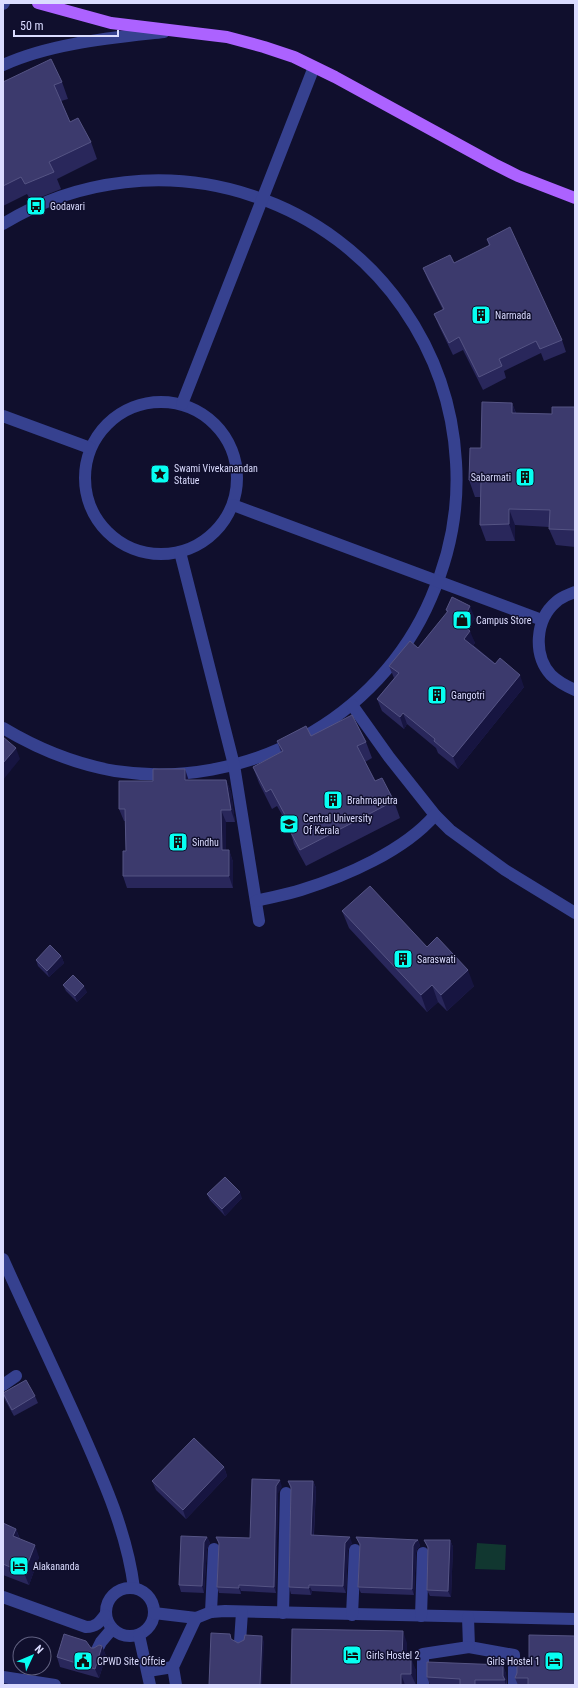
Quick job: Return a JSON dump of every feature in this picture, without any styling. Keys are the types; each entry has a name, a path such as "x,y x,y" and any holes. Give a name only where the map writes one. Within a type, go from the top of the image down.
{"main road":[{"path":"44,4 111,23 227,37 294,57 494,164 518,176 575,198"}],"street":[{"path":"3,65 18,58 86,42 170,31"},
{"path":"182,404 314,67"},
{"path":"3,224 36,206 58,197 102,185 156,180 195,182 226,188 263,199 312,223 357,256 394,296 410,318 427,349 444,393 451,420 457,475 453,529 447,556 426,610 407,643 379,678 352,705 331,721 285,748 234,765 211,770 179,773 139,773 116,771 92,766 46,751 3,728"},
{"path":"160,402 182,404 201,413 217,426 229,444 236,463 237,484 233,505 224,521 212,535 197,546 180,552 159,555 138,551 119,542 103,528 91,510 85,489 85,468 90,448 102,429 118,414 138,405 160,402"},
{"path":"3,416 90,448"},
{"path":"233,505 542,620"},
{"path":"180,552 234,765 259,921"},
{"path":"575,592 556,602 548,611 542,620 538,634 539,649 543,662 551,674 562,684 575,690"},
{"path":"352,705 389,757 435,815 450,830 505,870 575,912"},
{"path":"256,901 299,891 354,870 401,844 427,825 435,815"},
{"path":"3,1259 109,1494 128,1553 134,1588"},
{"path":"3,1385 16,1376"},
{"path":"283,1613 286,1493"},
{"path":"211,1612 214,1549"},
{"path":"352,1614 355,1550"},
{"path":"421,1616 423,1553"},
{"path":"3,1597 86,1626 93,1627 98,1624 105,1615 108,1601 113,1594 126,1588 134,1588 140,1590 150,1599 154,1613 150,1626 139,1635 132,1637 125,1636 112,1629 105,1615"},
{"path":"154,1613 196,1618 211,1612 242,1612 575,1619"},
{"path":"240,1642 242,1612"},
{"path":"468,1617 469,1648"},
{"path":"176,1685 173,1667 196,1618"},
{"path":"97,1650 101,1642 112,1629"},
{"path":"139,1635 150,1685"},
{"path":"423,1685 423,1654 469,1648 514,1655 514,1685"},
{"path":"148,1671 173,1667"},
{"path":"3,1677 55,1685"}],"green space":[{"path":"477,1543 506,1545 505,1570 475,1569"}],"building":[{"path":"51,59 62,82 54,85 70,122 78,118 91,142 49,162 54,172 25,184 21,177 3,186 3,82"},
{"name":"Narmada","path":"510,227 562,340 540,349 536,341 499,359 502,366 479,377 459,337 449,343 434,314 444,309 423,268 450,255 454,263 490,245 487,239"},
{"name":"Sabarmati","path":"482,402 512,403 512,413 552,414 552,407 575,407 575,530 549,529 550,510 509,509 509,524 480,525 481,480 469,480 470,448 481,448"},
{"name":"Gangotri","path":"452,597 470,606 461,624 470,631 464,639 495,664 500,658 520,675 453,757 434,741 435,739 403,713 400,717 377,699 399,673 389,666 410,641 418,648 448,611 446,610"},
{"name":"Brahmaputra","path":"352,715 366,742 357,746 375,781 382,778 394,801 300,850 288,827 291,826 271,789 266,792 253,767 283,751 277,741 306,726 311,736"},
{"path":"3,737 16,748 3,763"},
{"name":"Sindhu","path":"153,769 185,769 185,780 226,780 231,810 221,810 222,850 229,850 229,876 123,876 123,851 126,851 125,809 119,809 119,781 153,781"},
{"name":"Saraswati","path":"370,886 427,947 437,937 468,970 441,995 432,985 421,995 342,911"},
{"path":"50,945 61,956 47,971 36,960"},
{"path":"73,975 84,986 75,996 63,985"},
{"path":"225,1177 240,1192 222,1209 207,1194"},
{"path":"26,1380 35,1396 12,1410 3,1393"},
{"path":"194,1438 224,1467 183,1510 152,1481"},
{"path":"252,1479 280,1480 276,1486 274,1587 239,1585 239,1588 217,1587 219,1543 216,1537 250,1538"},
{"path":"288,1481 313,1481 311,1535 350,1537 345,1543 343,1586 309,1585 309,1588 289,1587 291,1487"},
{"path":"3,1523 16,1529 13,1536 35,1545 24,1573 3,1564"},
{"path":"181,1536 207,1537 204,1542 202,1586 179,1585"},
{"path":"356,1537 418,1540 413,1546 412,1589 358,1587 360,1544"},
{"path":"424,1540 450,1540 448,1591 427,1590 428,1547"},
{"path":"292,1629 403,1631 402,1658 411,1658 411,1674 401,1674 401,1685 291,1685"},
{"path":"211,1633 230,1634 231,1639 238,1643 244,1640 245,1635 262,1636 260,1685 209,1685"},
{"path":"64,1634 86,1641 91,1648 99,1645 102,1646 95,1669 57,1657"},
{"path":"529,1635 575,1636 575,1685 528,1685 528,1678 515,1678 517,1673 517,1662 529,1662"},
{"path":"427,1662 503,1665 503,1676 505,1680 475,1680 475,1685 460,1685 460,1679 427,1677"}],"place":[{"name":"Godavari","path":"36,206"},
{"name":"Narmada","path":"481,315"},
{"name":"Swami Vivekanandan Statue","path":"160,474"},
{"name":"Sabarmati","path":"525,477"},
{"name":"Campus Store","path":"462,620"},
{"name":"Gangotri","path":"437,695"},
{"name":"Brahmaputra","path":"333,800"},
{"name":"Central University Of Kerala","path":"289,824"},
{"name":"Sindhu","path":"178,842"},
{"name":"Saraswati","path":"403,959"},
{"name":"Alakananda","path":"19,1566"},
{"name":"Girls Hostel 2","path":"352,1655"},
{"name":"CPWD Site Offcie","path":"83,1661"},
{"name":"Girls Hostel 1","path":"554,1661"}]}
